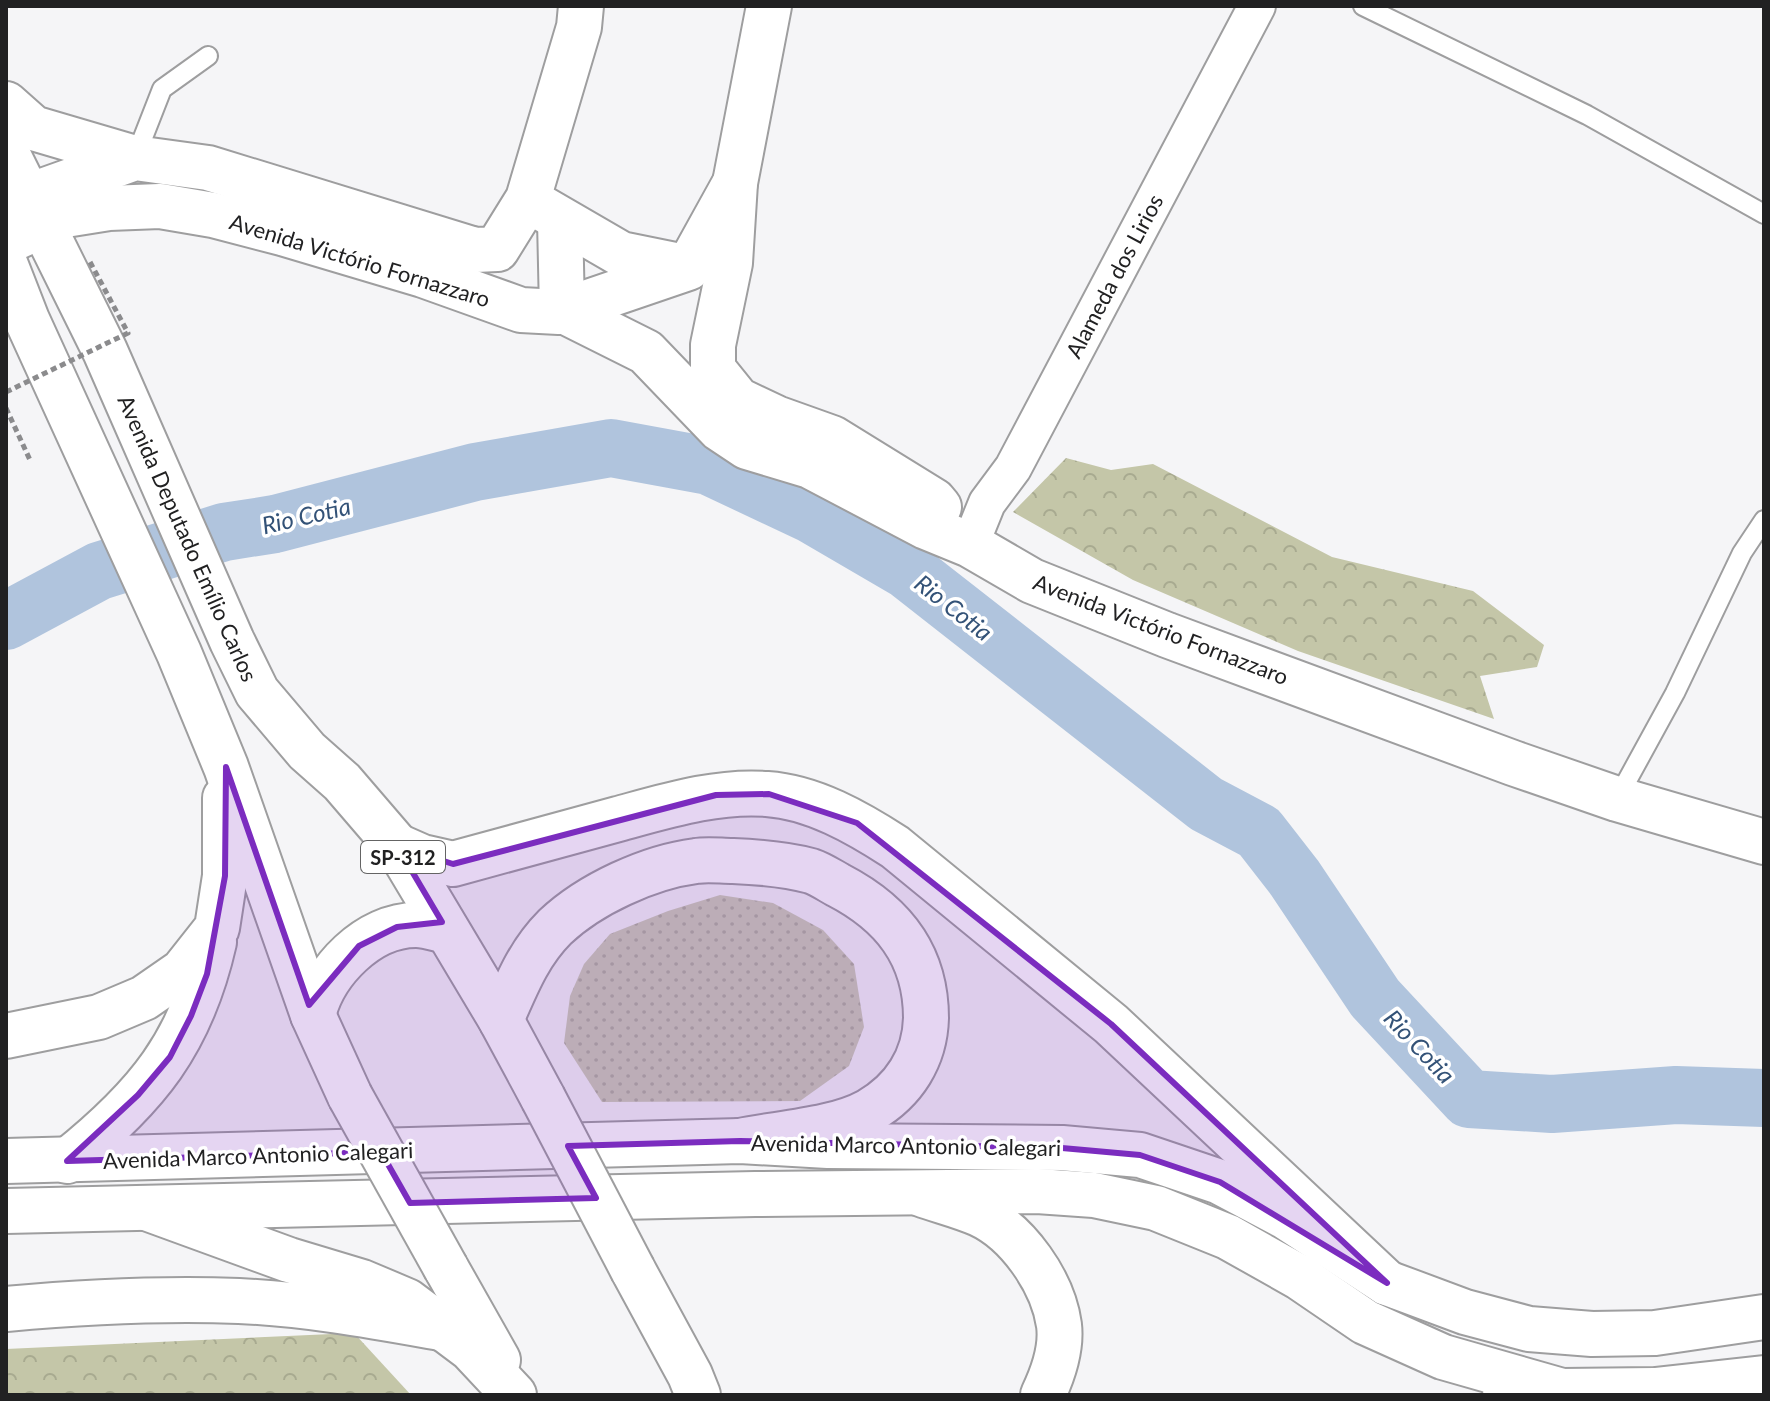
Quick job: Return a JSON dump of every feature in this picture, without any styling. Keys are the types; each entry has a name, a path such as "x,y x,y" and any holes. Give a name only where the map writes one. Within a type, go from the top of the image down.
{"main road":[{"path":"756,6 751,40 757,66"},
{"path":"769,6 735,183 730,263 713,345 713,369 738,400 776,418 832,438 934,501 970,545"},
{"path":"587,13 544,210 560,311 688,268 735,183"},
{"path":"6,104 33,128 135,158"},
{"name":"Avenida Deputado Emílio Carlos","path":"6,151 21,216 105,351 257,692 307,751 342,782 397,846 501,1020 695,1390"},
{"name":"Avenida Victório Fornazzaro","path":"21,216 135,158 208,168 475,250 497,249 544,210"},
{"name":"Avenida Victório Fornazzaro","path":"21,216 160,206 213,215 423,275 521,310 560,311 646,352 720,429 747,447 810,466 926,527 970,545 1032,581 1167,635 1485,753 1617,799 1764,842"},
{"path":"544,210 621,254 688,268"},
{"path":"6,266 27,320 179,653 226,767 313,1015 350,1096 516,1395"},
{"path":"67,1161 111,1126 170,1057 191,1016 207,974 225,876 226,767"},
{"path":"397,846 422,857 453,864 716,795 769,794 805,803 857,823 895,847 1111,1024 1387,1283"},
{"path":"501,1020 532,953 556,926 587,902 638,876 697,860 761,862 812,872 851,892 888,919 914,955 926,991 925,1031 914,1068 907,1079 899,1090 868,1111 832,1126 740,1141"},
{"path":"313,1015 325,985 359,946 397,927 418,925 447,931"},
{"path":"6,1036 99,1017 144,998 183,971 217,928"},
{"name":"Avenida Marco Antonio Calegari","path":"6,1161 740,1141 828,1146 1062,1148 1140,1155 1220,1182 1286,1217 1387,1283 1465,1312 1529,1329 1592,1334 1655,1333 1764,1317"},
{"name":"Avenida Marco Antonio Calegari","path":"6,1211 755,1194 1037,1191 1094,1195 1156,1208 1228,1237 1299,1277 1365,1322 1443,1357 1562,1391 1655,1390 1764,1378"},
{"path":"921,1194 981,1215 1017,1241 1044,1279 1059,1325 1056,1369 1043,1395"},
{"path":"149,1209 289,1260 362,1282 407,1301 471,1349 516,1395"},
{"path":"6,1309 142,1301 240,1301 367,1315 446,1329"},
{"path":"1505,1395 1562,1391"}],"street":[{"name":"Alameda dos Lirios","path":"970,545 987,503 1013,468 1257,6"}],"lane":[{"path":"1363,6 1587,115 1764,214"},
{"path":"135,158 162,89 208,56"},
{"path":"1617,799 1675,693 1742,553 1764,520"}],"path":[{"path":"6,392 128,333 89,260"},
{"path":"6,408 30,460"}],"highlighted area":[{"path":"226,767 309,1005 359,946 397,927 442,922 397,846 453,864 716,795 769,794 857,823 1111,1024 1387,1283 1220,1182 1140,1155 1062,1148 740,1141 568,1146 596,1198 410,1203 381,1152 67,1161 138,1095 170,1057 191,1016 207,974 225,876"}],"green space":[{"path":"1066,458 1111,470 1153,464 1332,557 1473,591 1544,645 1537,667 1480,676 1494,719 1298,651 1133,580 1013,512"},
{"path":"720,895 773,903 823,930 854,964 864,1027 849,1066 800,1101 602,1102 564,1043 570,996 584,964 610,934"},
{"path":"354,1333 411,1395 6,1395 6,1349"}],"waterway":[{"name":"Rio Cotia","path":"6,621 99,571 224,532 275,524 475,472 611,448 709,466 811,514 907,570 1206,804 1259,832 1294,877 1375,998 1469,1099 1552,1104 1676,1095 1764,1098"}]}
